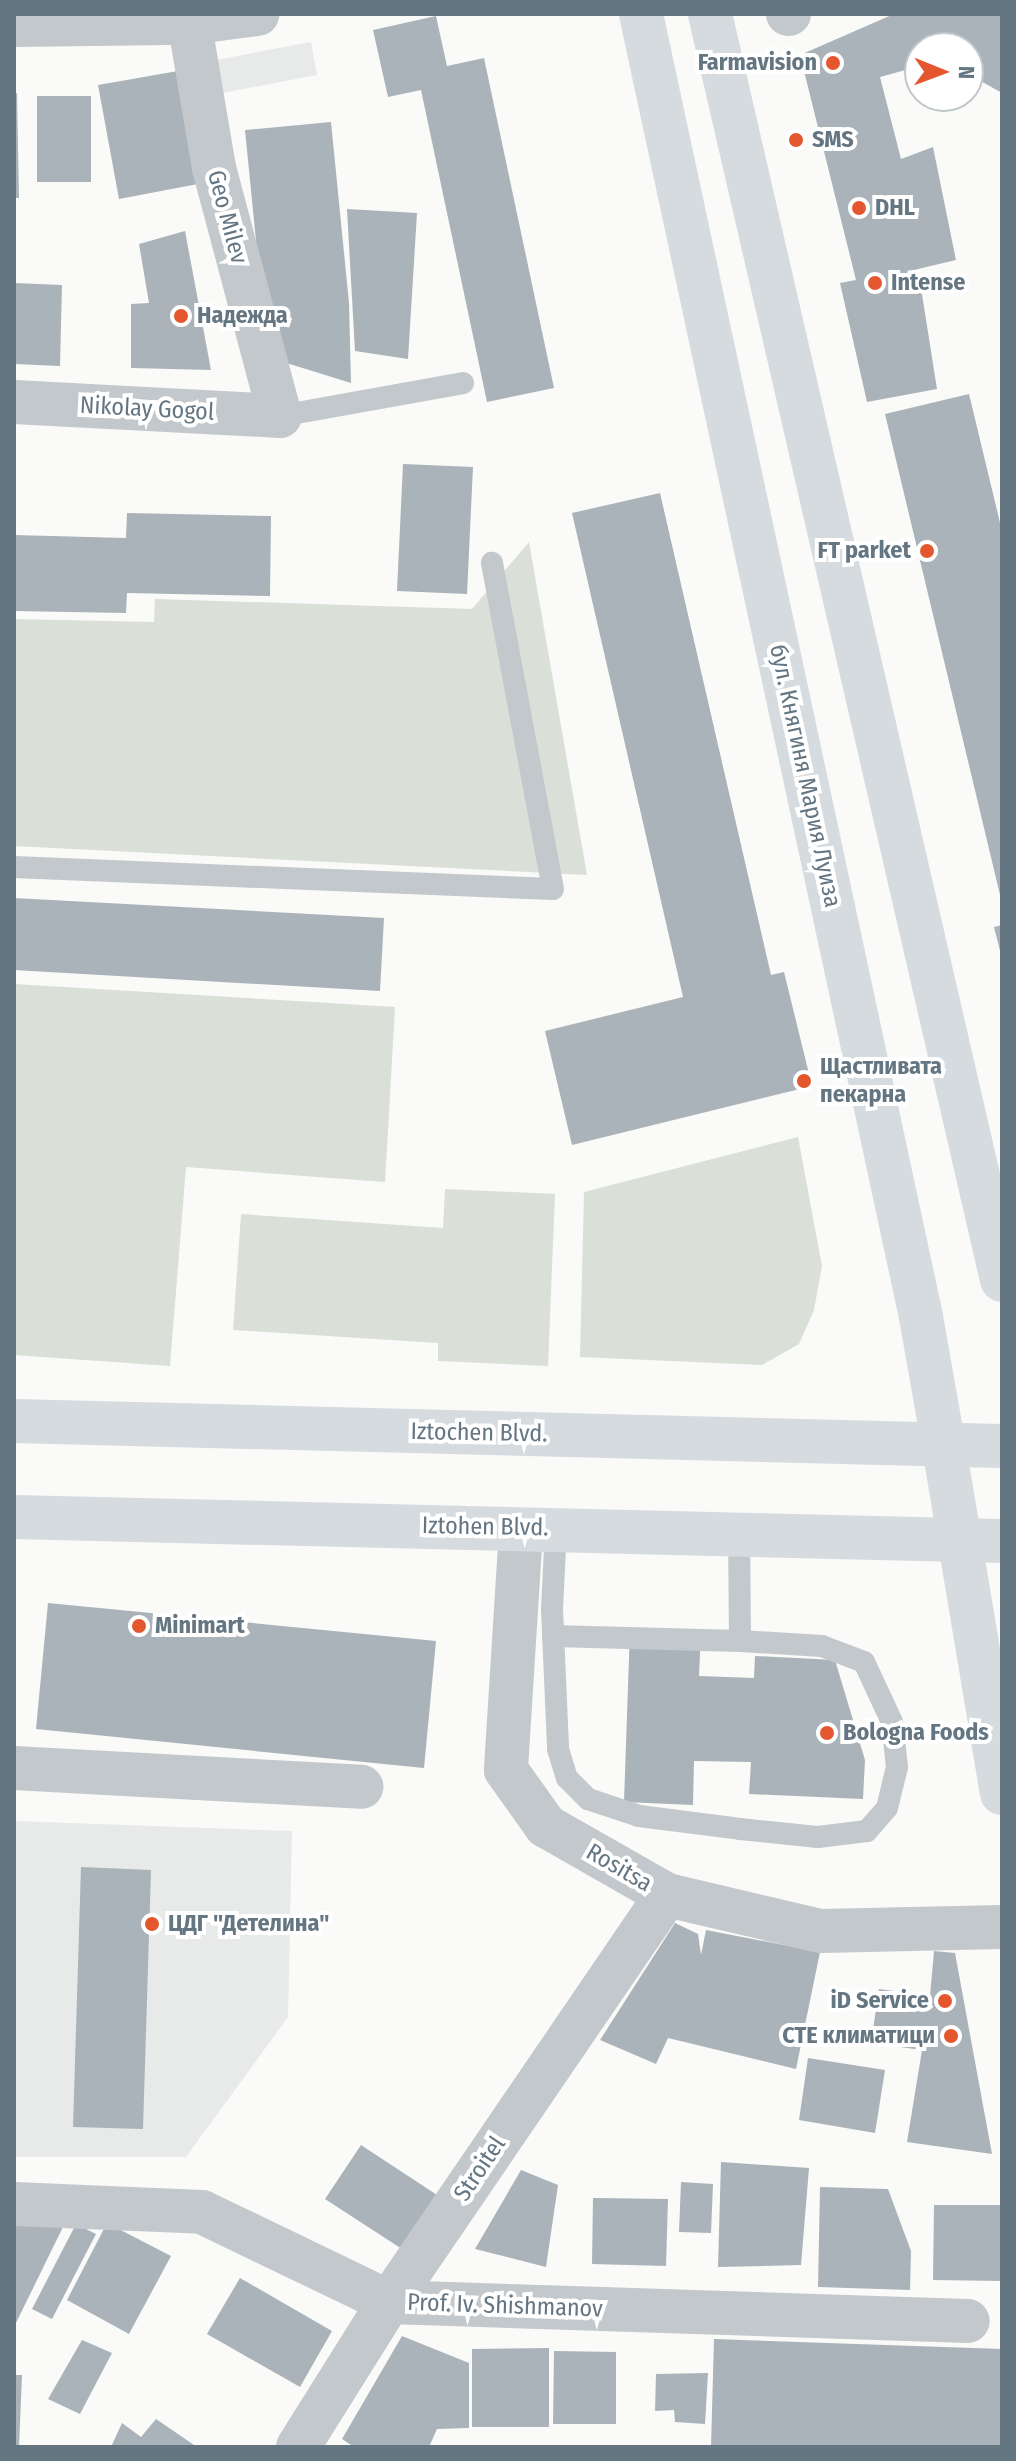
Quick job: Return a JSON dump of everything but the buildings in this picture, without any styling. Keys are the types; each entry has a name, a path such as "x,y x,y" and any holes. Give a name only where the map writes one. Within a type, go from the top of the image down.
{"main road":[{"name":"бул. Княгиня Мария Луиза","path":"641,14 921,1317 1002,1793"},
{"path":"710,14 1002,1280"},
{"name":"Iztochen Blvd.","path":"14,1421 944,1447 1002,1446"},
{"name":"Iztohen Blvd.","path":"14,1517 1002,1541"}],"street":[{"path":"14,25 257,14"},
{"name":"Geo Milev","path":"189,19 214,168 280,416"},
{"name":"Nikolay Gogol","path":"14,402 280,416"},
{"name":"Rositsa","path":"539,1529 506,1770 546,1826 667,1895 821,1931 1002,1927"},
{"path":"14,1768 361,1787"},
{"name":"Stroitel","path":"298,2447 389,2302 667,1895"},
{"name":"Prof. Iv. Shishmanov","path":"14,2204 202,2212 389,2302 968,2321"}],"lane":[{"path":"280,416 463,383"},
{"path":"14,867 553,889 492,563"},
{"path":"539,1529 553,1636 558,1749 567,1778 588,1799 639,1816 818,1837 867,1831 887,1808 897,1767 892,1722 864,1662 822,1646 553,1636"},
{"path":"739,1533 740,1641"}],"shaded area":[{"path":"311,42 317,75 217,94 211,61"},
{"path":"529,542 587,875 14,846 14,619 154,622 155,599 472,609"},
{"path":"14,984 395,1007 385,1182 186,1167 170,1366 14,1355"},
{"path":"798,1137 822,1266 814,1310 799,1344 762,1365 580,1357 584,1192"},
{"path":"445,1189 555,1194 548,1366 438,1361 438,1343 233,1330 241,1214 443,1228"},
{"name":"ЦДГ \"Детелина\"","path":"14,1821 292,1831 288,2017 186,2157 14,2157"}],"place":[{"name":"Farmavision","path":"833,63"},
{"name":"SMS","path":"796,140"},
{"name":"DHL","path":"859,208"},
{"name":"Intense","path":"875,283"},
{"name":"Надежда","path":"181,316"},
{"name":"FT parket","path":"927,551"},
{"name":"Щастливата пекарна","path":"804,1081"},
{"name":"Minimart","path":"139,1626"},
{"name":"Bologna Foods","path":"827,1733"},
{"name":"ЦДГ \"Детелина\"","path":"152,1924"},
{"name":"iD Service","path":"945,2001"},
{"name":"СТЕ климатици","path":"951,2036"}]}
